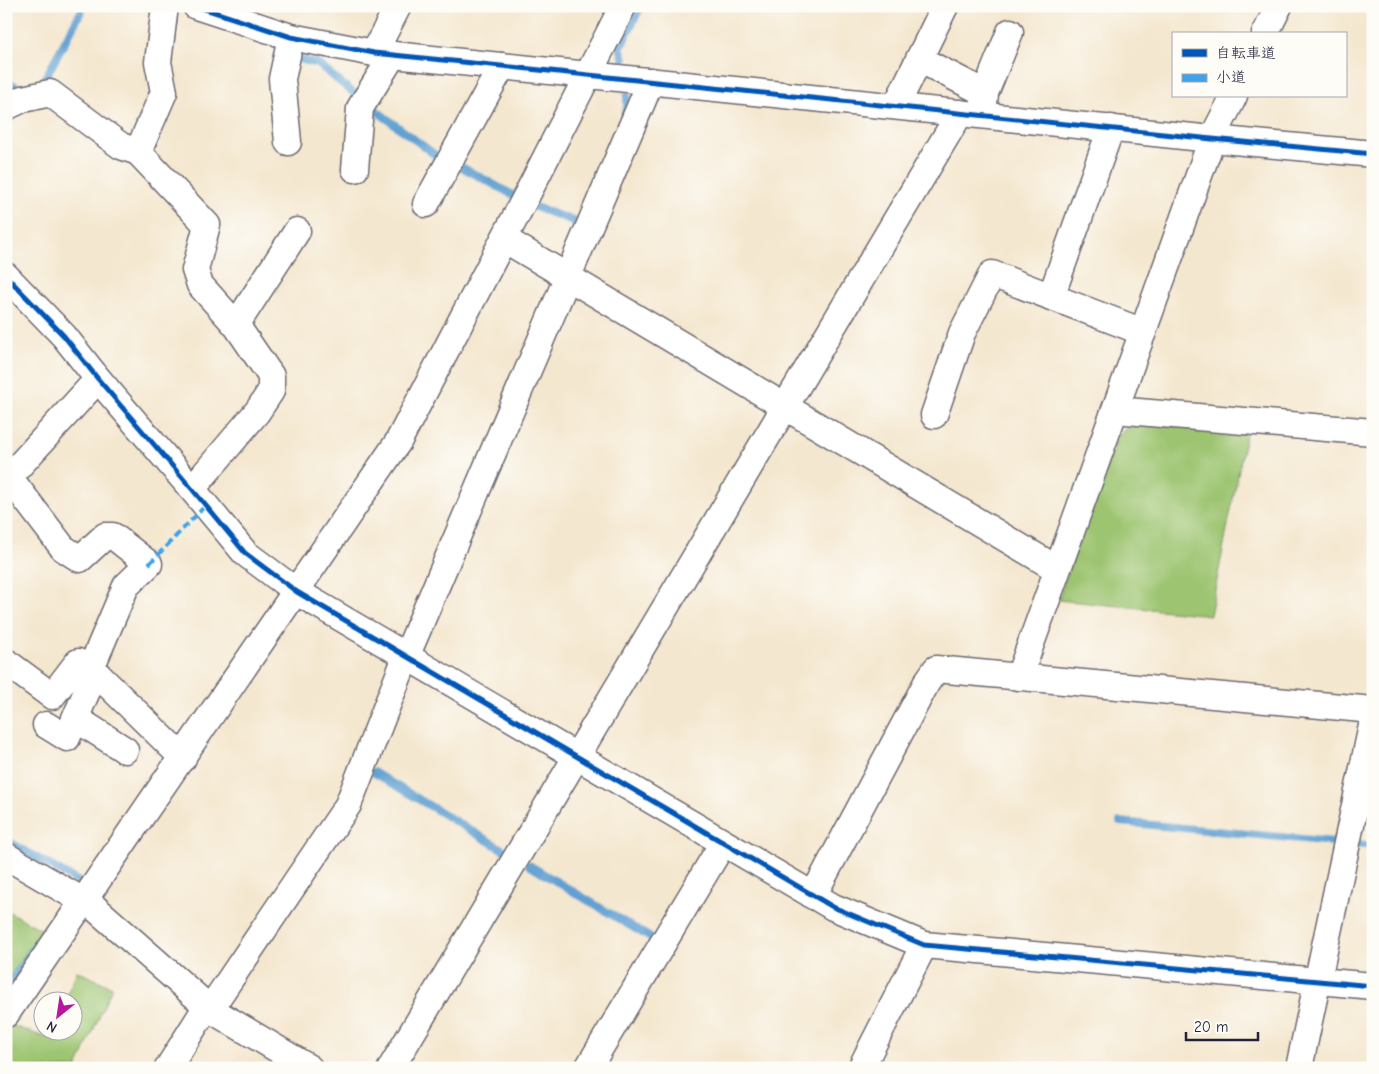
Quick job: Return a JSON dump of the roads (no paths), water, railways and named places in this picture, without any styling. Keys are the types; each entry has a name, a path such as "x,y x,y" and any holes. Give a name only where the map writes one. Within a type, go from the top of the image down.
{"street":[{"path":"138,152 164,92 158,62 165,6"},
{"path":"196,6 291,37 384,54 896,106 976,107 1111,128 1373,154"},
{"path":"355,169 360,108 384,54 398,6"},
{"path":"6,1014 398,442 504,240 623,6"},
{"path":"896,106 945,6"},
{"path":"1266,32 1279,6"},
{"path":"391,1068 785,407 976,107 1010,32"},
{"path":"288,142 282,78 291,37"},
{"path":"919,60 976,107"},
{"path":"426,204 502,66"},
{"path":"168,1068 348,804 406,657 651,81"},
{"path":"6,107 23,99 50,93 121,146 138,152 206,225 195,270 200,285 236,325 271,376 271,391 257,412 192,489"},
{"path":"1019,676 1212,139 1233,98"},
{"path":"1051,297 1111,128"},
{"path":"236,325 296,231"},
{"path":"504,240 1058,569"},
{"path":"934,415 962,333 992,274 1143,332"},
{"path":"6,276 64,336 245,553 297,592 576,758 833,907 924,945 1373,986"},
{"path":"46,725 67,738 87,691 126,586 149,564 113,536 105,536 80,559 63,548 7,477 98,379"},
{"path":"1115,410 1373,432"},
{"path":"6,662 52,696 78,662 94,672 183,758"},
{"path":"813,896 927,682 936,669 1373,710"},
{"path":"76,718 124,750"},
{"path":"1299,1068 1373,721"},
{"path":"588,1068 723,843"},
{"path":"6,856 95,908 208,1007 309,1068"},
{"path":"861,1068 924,945"}],"waterway":[{"path":"38,87 42,84 84,6"},
{"path":"624,59 620,48 641,6"},
{"path":"295,58 318,64 356,95"},
{"path":"6,82 25,90"},
{"path":"625,113 627,96"},
{"path":"369,105 443,161"},
{"path":"456,164 513,195"},
{"path":"535,207 579,223"},
{"path":"373,772 507,852"},
{"path":"1120,822 1334,842"},
{"path":"6,840 79,882"},
{"path":"1356,844 1373,846"},
{"path":"529,865 654,940 652,944"},
{"path":"6,989 63,905"}]}
